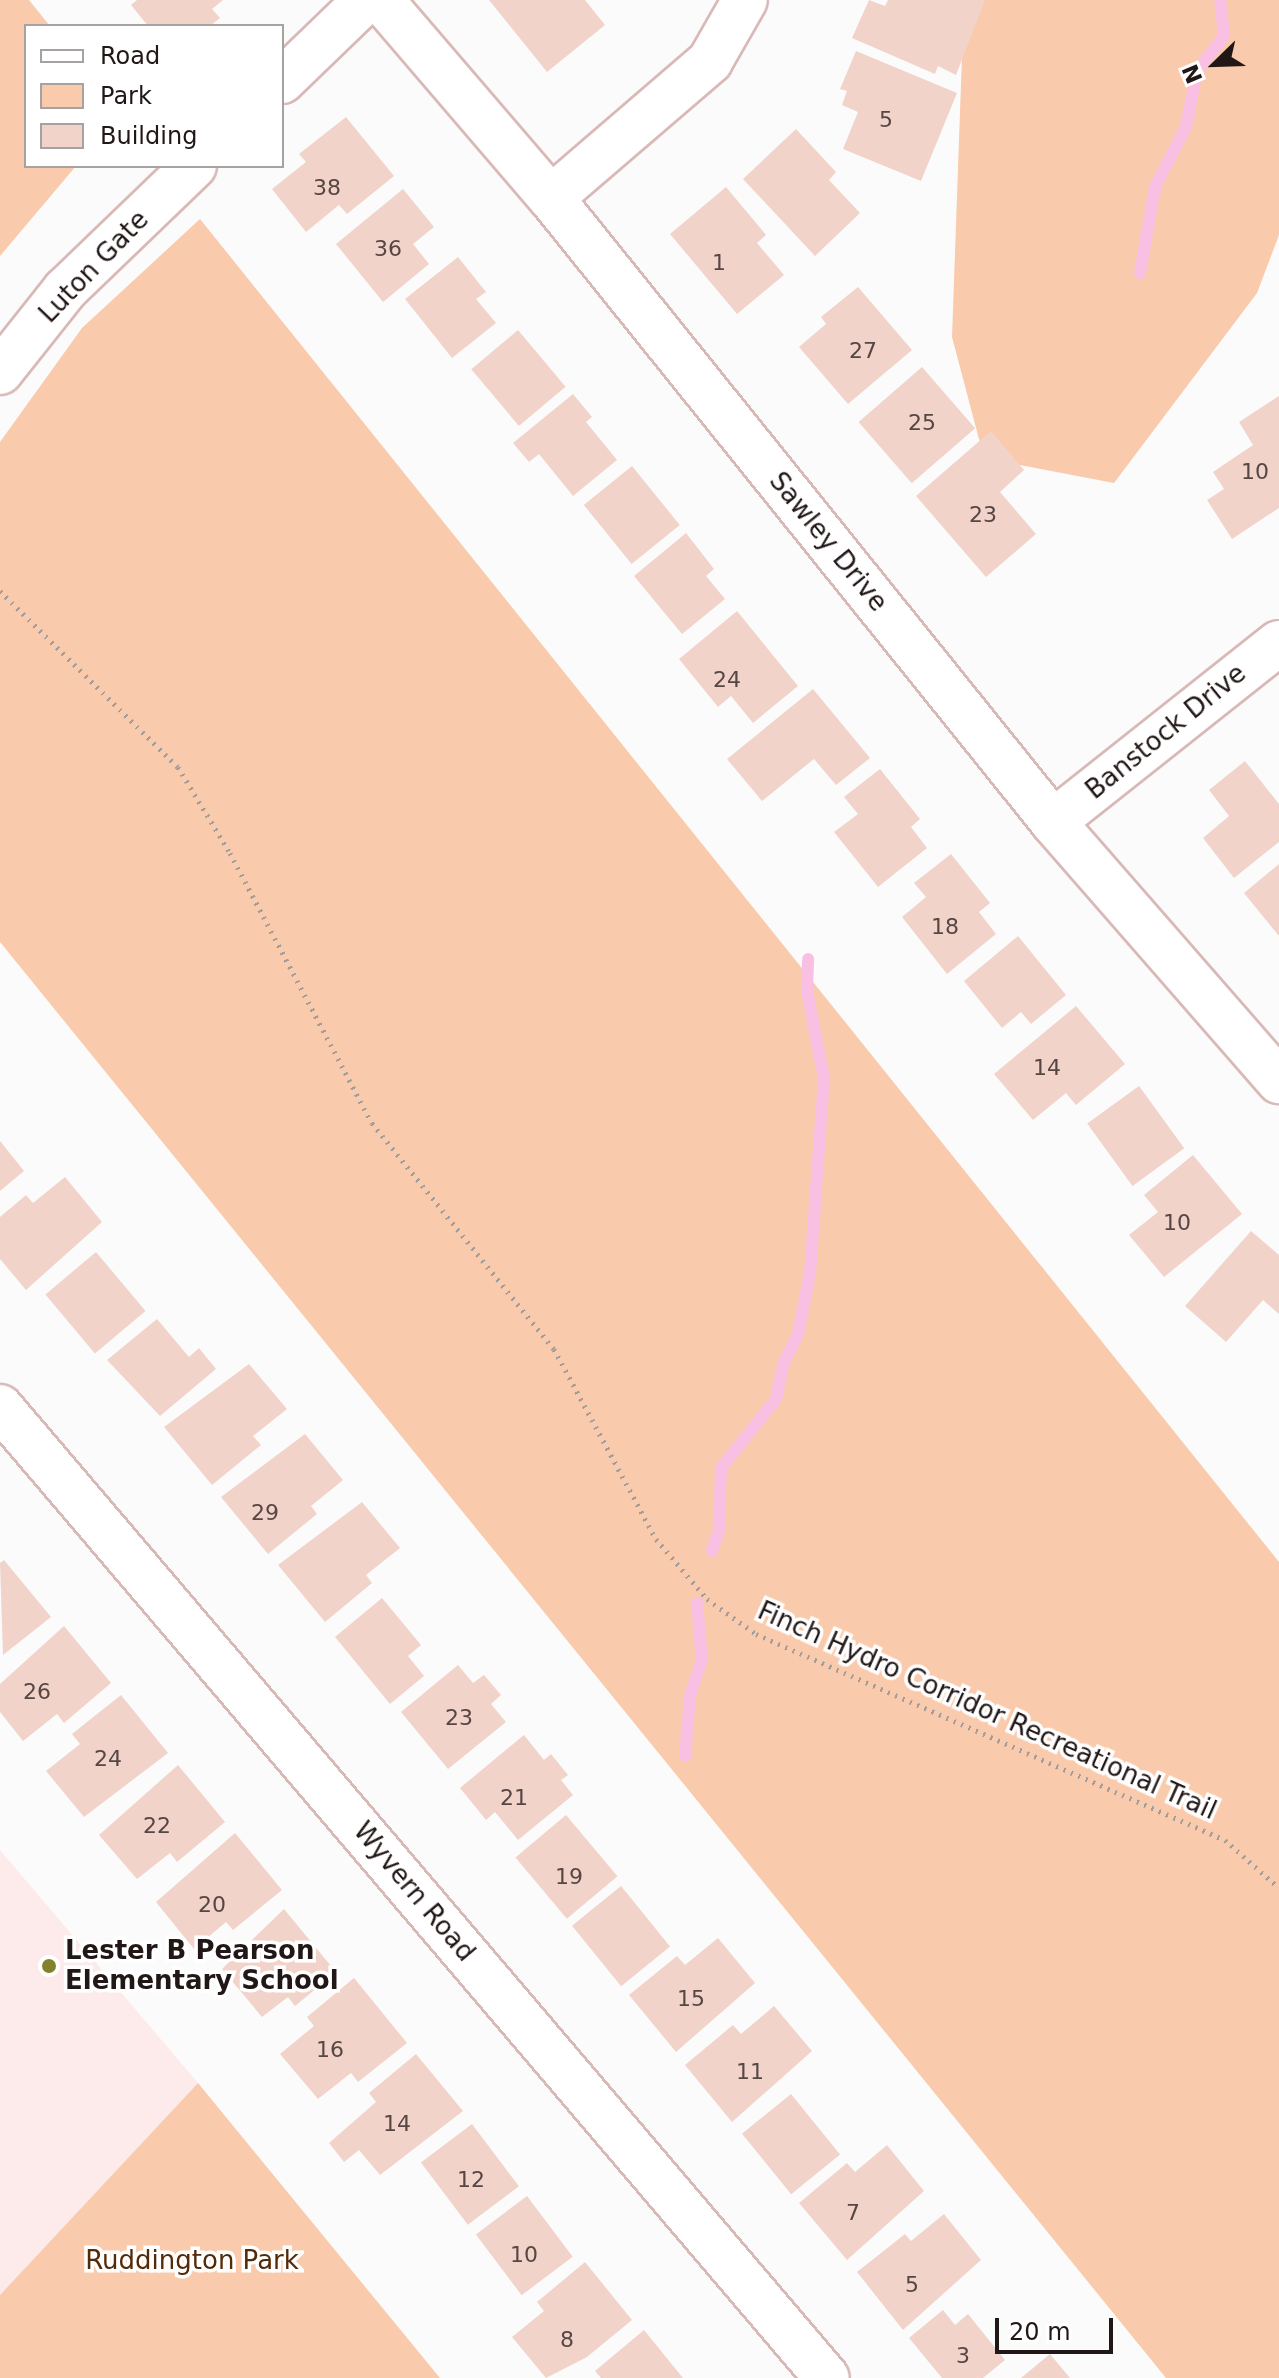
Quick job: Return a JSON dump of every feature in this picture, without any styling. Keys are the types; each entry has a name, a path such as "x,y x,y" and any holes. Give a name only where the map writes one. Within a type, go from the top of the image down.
{"street":[{"path":"284,79 366,0"},
{"name":"Sawley Drive","path":"381,0 551,198 1053,822 1279,1081"},
{"path":"551,198 710,61 745,0"},
{"name":"Luton Gate","path":"0,372 65,290 192,168"},
{"name":"Banstock Drive","path":"1053,822 1279,643"},
{"name":"Wyvern Road","path":"0,1407 827,2378"}],"path":[{"name":"Finch Hydro Corridor Recreational Trail","path":"0,591 178,767 230,853 372,1123 554,1349 656,1539 707,1599 756,1634 1225,1840 1279,1888"}],"shaded area":[{"name":"Lester B Pearson Elementary School","path":"0,1850 198,2083 0,2295"}],"green space":[{"path":"0,0 29,0 48,24 24,24 24,168 74,168 0,256"},
{"path":"964,0 1279,0 1279,235 1257,293 1114,483 984,458 952,337"},
{"path":"200,219 1279,1562 1279,2378 1166,2378 0,942 0,442 82,328"},
{"name":"Ruddington Park","path":"198,2083 440,2378 0,2378 0,2295"}],"building":[{"path":"137,0 223,0 212,9 220,18 212,24 146,24 131,5"},
{"path":"489,0 585,0 605,25 547,72"},
{"path":"869,0 885,6 888,0 985,0 956,75 938,66 935,74 852,38"},
{"path":"856,51 957,93 921,181 843,149 858,112 842,105 847,91 840,89"},
{"path":"346,117 394,176 347,214 339,205 306,232 272,189 306,162 299,154"},
{"path":"796,129 836,172 829,180 860,213 815,256 743,179"},
{"path":"726,187 766,235 757,243 784,275 737,314 670,234"},
{"path":"403,189 434,227 413,244 429,264 383,302 336,244"},
{"path":"458,257 486,292 476,299 496,323 452,358 405,299"},
{"path":"858,287 912,350 848,404 799,347 826,324 821,317"},
{"path":"518,330 566,387 519,426 471,369"},
{"path":"922,367 975,428 912,483 859,422"},
{"path":"573,394 592,417 586,422 617,460 573,496 539,454 529,462 513,443"},
{"path":"1279,396 1279,508 1232,539 1207,500 1224,489 1213,472 1253,445 1239,422"},
{"path":"991,431 1024,470 1000,492 1036,534 986,577 916,496"},
{"path":"632,466 680,525 632,564 584,505"},
{"path":"686,533 714,569 706,576 725,599 682,634 634,576"},
{"path":"737,611 798,686 753,723 731,696 718,707 679,659"},
{"path":"813,689 870,758 836,785 814,759 762,801 727,759"},
{"path":"1245,761 1279,804 1279,842 1234,878 1203,838 1229,816 1209,790"},
{"path":"880,769 920,819 911,827 927,848 878,887 834,832 858,814 844,797"},
{"path":"951,854 990,903 979,912 996,934 947,974 902,917 926,897 914,883"},
{"path":"1279,864 1279,936 1244,893"},
{"path":"1018,936 1066,995 1031,1024 1021,1012 1002,1028 964,981"},
{"path":"1076,1006 1125,1064 1076,1105 1066,1093 1033,1120 994,1074"},
{"path":"1139,1086 1184,1148 1132,1186 1087,1124"},
{"path":"0,1141 24,1171 0,1191"},
{"path":"1193,1155 1242,1214 1164,1277 1129,1235 1158,1212 1144,1195"},
{"path":"65,1177 102,1222 26,1290 0,1259 0,1217 26,1195 33,1203"},
{"path":"1251,1231 1279,1255 1279,1314 1263,1300 1226,1342 1185,1306"},
{"path":"96,1252 145,1311 95,1353 45,1294"},
{"path":"157,1319 189,1357 199,1348 216,1369 160,1416 107,1360"},
{"path":"249,1364 287,1409 253,1436 261,1445 212,1485 164,1427"},
{"path":"305,1434 343,1480 311,1506 317,1514 268,1554 221,1497"},
{"path":"362,1502 400,1548 366,1575 372,1583 325,1622 278,1565"},
{"path":"4,1560 51,1617 3,1655 0,1563"},
{"path":"382,1598 421,1645 408,1656 424,1676 390,1704 335,1637"},
{"path":"64,1626 111,1683 64,1723 57,1714 23,1741 0,1712 0,1684"},
{"path":"458,1665 473,1683 484,1675 501,1695 491,1704 506,1722 448,1769 401,1712"},
{"path":"121,1695 168,1753 84,1817 46,1771 80,1744 72,1734"},
{"path":"524,1735 544,1760 551,1754 568,1775 561,1780 573,1795 518,1840 495,1812 486,1820 460,1788"},
{"path":"178,1765 225,1822 177,1862 170,1853 137,1879 99,1835"},
{"path":"566,1815 617,1876 567,1919 515,1857"},
{"path":"235,1833 282,1890 233,1930 226,1922 194,1949 156,1902"},
{"path":"621,1886 670,1947 621,1986 572,1926"},
{"path":"284,1909 336,1972 295,2006 288,1997 262,2017 222,1969"},
{"path":"718,1938 755,1983 676,2052 629,1995 677,1956 685,1965"},
{"path":"354,1978 407,2043 358,2082 351,2073 318,2099 280,2054 314,2026 307,2017"},
{"path":"774,2006 812,2051 732,2122 685,2065 733,2025 741,2034"},
{"path":"416,2054 463,2111 380,2175 359,2150 344,2162 329,2143 376,2102 369,2093"},
{"path":"791,2094 840,2155 791,2194 742,2134"},
{"path":"472,2124 519,2186 468,2225 421,2163"},
{"path":"887,2145 924,2191 847,2260 799,2203 847,2163 855,2172"},
{"path":"527,2196 573,2257 522,2295 476,2235"},
{"path":"944,2214 981,2260 903,2330 857,2272 905,2234 911,2241"},
{"path":"585,2262 632,2320 587,2357 546,2378 512,2337 544,2311 537,2302"},
{"path":"943,2310 955,2325 968,2314 1005,2360 983,2378 942,2378 909,2338"},
{"path":"644,2330 683,2378 601,2378 595,2371"},
{"path":"1050,2354 1070,2378 1021,2378"}],"waterway":[{"path":"1140,273 1155,187 1186,127 1197,71 1224,36 1220,0"},
{"path":"712,1551 719,1530 721,1468 776,1399 784,1362 798,1334 810,1273 824,1079 807,991 808,959"},
{"path":"685,1756 690,1696 702,1660 697,1603"}],"place":[{"name":"Lester B Pearson Elementary School","path":"49,1966"}]}
